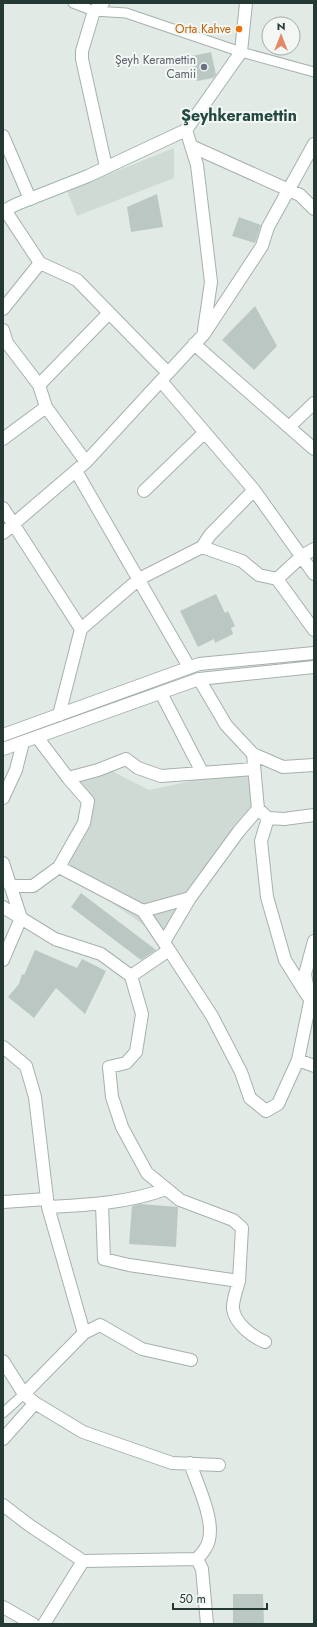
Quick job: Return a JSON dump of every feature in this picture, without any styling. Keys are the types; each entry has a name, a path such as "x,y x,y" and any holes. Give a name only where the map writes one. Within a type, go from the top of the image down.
{"street":[{"path":"73,3 126,13 241,52 314,72"},
{"path":"246,3 241,52 186,130 106,167 4,211 40,263 77,280 109,313 164,377 204,433 254,490 314,574"},
{"path":"95,6 82,51 82,59 106,167"},
{"path":"186,130 197,165 211,282 204,334"},
{"path":"3,136 30,199"},
{"path":"3,533 86,462 204,334 262,246 268,227 314,144"},
{"path":"191,146 300,195 314,209"},
{"path":"3,309 40,263"},
{"path":"39,386 109,313"},
{"path":"3,330 5,344 39,386 46,408 86,462"},
{"path":"194,344 314,449"},
{"path":"289,427 314,403"},
{"path":"3,439 46,408"},
{"path":"144,491 204,433"},
{"path":"76,471 189,667"},
{"path":"59,715 81,629 139,579 202,547 210,535 254,490"},
{"path":"3,508 81,629"},
{"path":"202,547 242,562 259,575 277,579 314,630"},
{"path":"277,579 302,556 314,549"},
{"path":"3,735 199,664 314,652"},
{"path":"3,749 199,679 314,667"},
{"path":"199,679 226,725 253,754 283,767 314,766"},
{"path":"161,693 202,772"},
{"path":"10,886 33,886 59,867 84,823 88,801 68,778 37,737"},
{"path":"3,798 16,770 23,742"},
{"path":"253,754 258,809 268,818 284,819 314,815"},
{"path":"68,778 98,770 126,759 138,768 161,776 254,769"},
{"path":"132,976 166,946 190,898 239,831 258,809"},
{"path":"268,818 261,841 267,897 285,960 310,1002"},
{"path":"3,863 21,918 3,960"},
{"path":"59,867 143,911 212,1016 241,1072 250,1098 266,1111 278,1104 298,1060 310,1002 305,974 314,941"},
{"path":"143,911 190,898"},
{"path":"3,906 55,939 101,954 132,976 142,1014 136,1052 126,1063 109,1067 112,1097 122,1127 147,1173 166,1189 180,1200 233,1220 242,1228 239,1281 233,1309 239,1322 254,1337 265,1342"},
{"path":"3,1046 26,1066 35,1097 47,1203 84,1333"},
{"path":"298,1060 314,1066"},
{"path":"3,1202 102,1204 147,1196 166,1189"},
{"path":"102,1204 104,1259 129,1265 239,1281"},
{"path":"3,1413 24,1394 84,1333 100,1325 142,1349 192,1360"},
{"path":"3,1360 24,1394 35,1403 83,1432 172,1463 220,1464"},
{"path":"3,1439 35,1403"},
{"path":"3,1505 29,1525 83,1561 197,1558 206,1548 210,1533 208,1515 190,1464"},
{"path":"197,1558 202,1569 207,1624"},
{"path":"44,1624 83,1561"},
{"path":"3,1607 33,1624"}],"shaded area":[{"path":"174,148 174,178 77,216 67,191"},
{"path":"104,767 149,790 247,769 258,809 160,936 59,867 88,802 68,778"}],"building":[{"name":"Şeyh Keramettin Camii","path":"211,52 216,75 213,78 197,81 192,56"},
{"path":"157,194 163,227 131,232 127,207"},
{"path":"239,217 261,225 255,243 232,236"},
{"path":"255,306 277,346 254,370 222,340"},
{"path":"216,594 225,613 228,611 235,626 231,628 233,634 215,643 214,639 198,647 180,611"},
{"path":"81,893 156,950 141,960 71,907"},
{"path":"35,950 77,968 82,959 106,971 85,1014 56,988 34,1018 8,997 19,984 22,974 24,975"},
{"path":"140,1204 178,1207 176,1247 129,1244 132,1206"},
{"path":"233,1594 263,1594 264,1624 233,1624"}],"place":[{"name":"Orta Kahve","path":"239,29"},
{"name":"Şeyh Keramettin Camii","path":"204,67"}],"district":[{"name":"Şeyhkeramettin","path":"239,115"}]}
